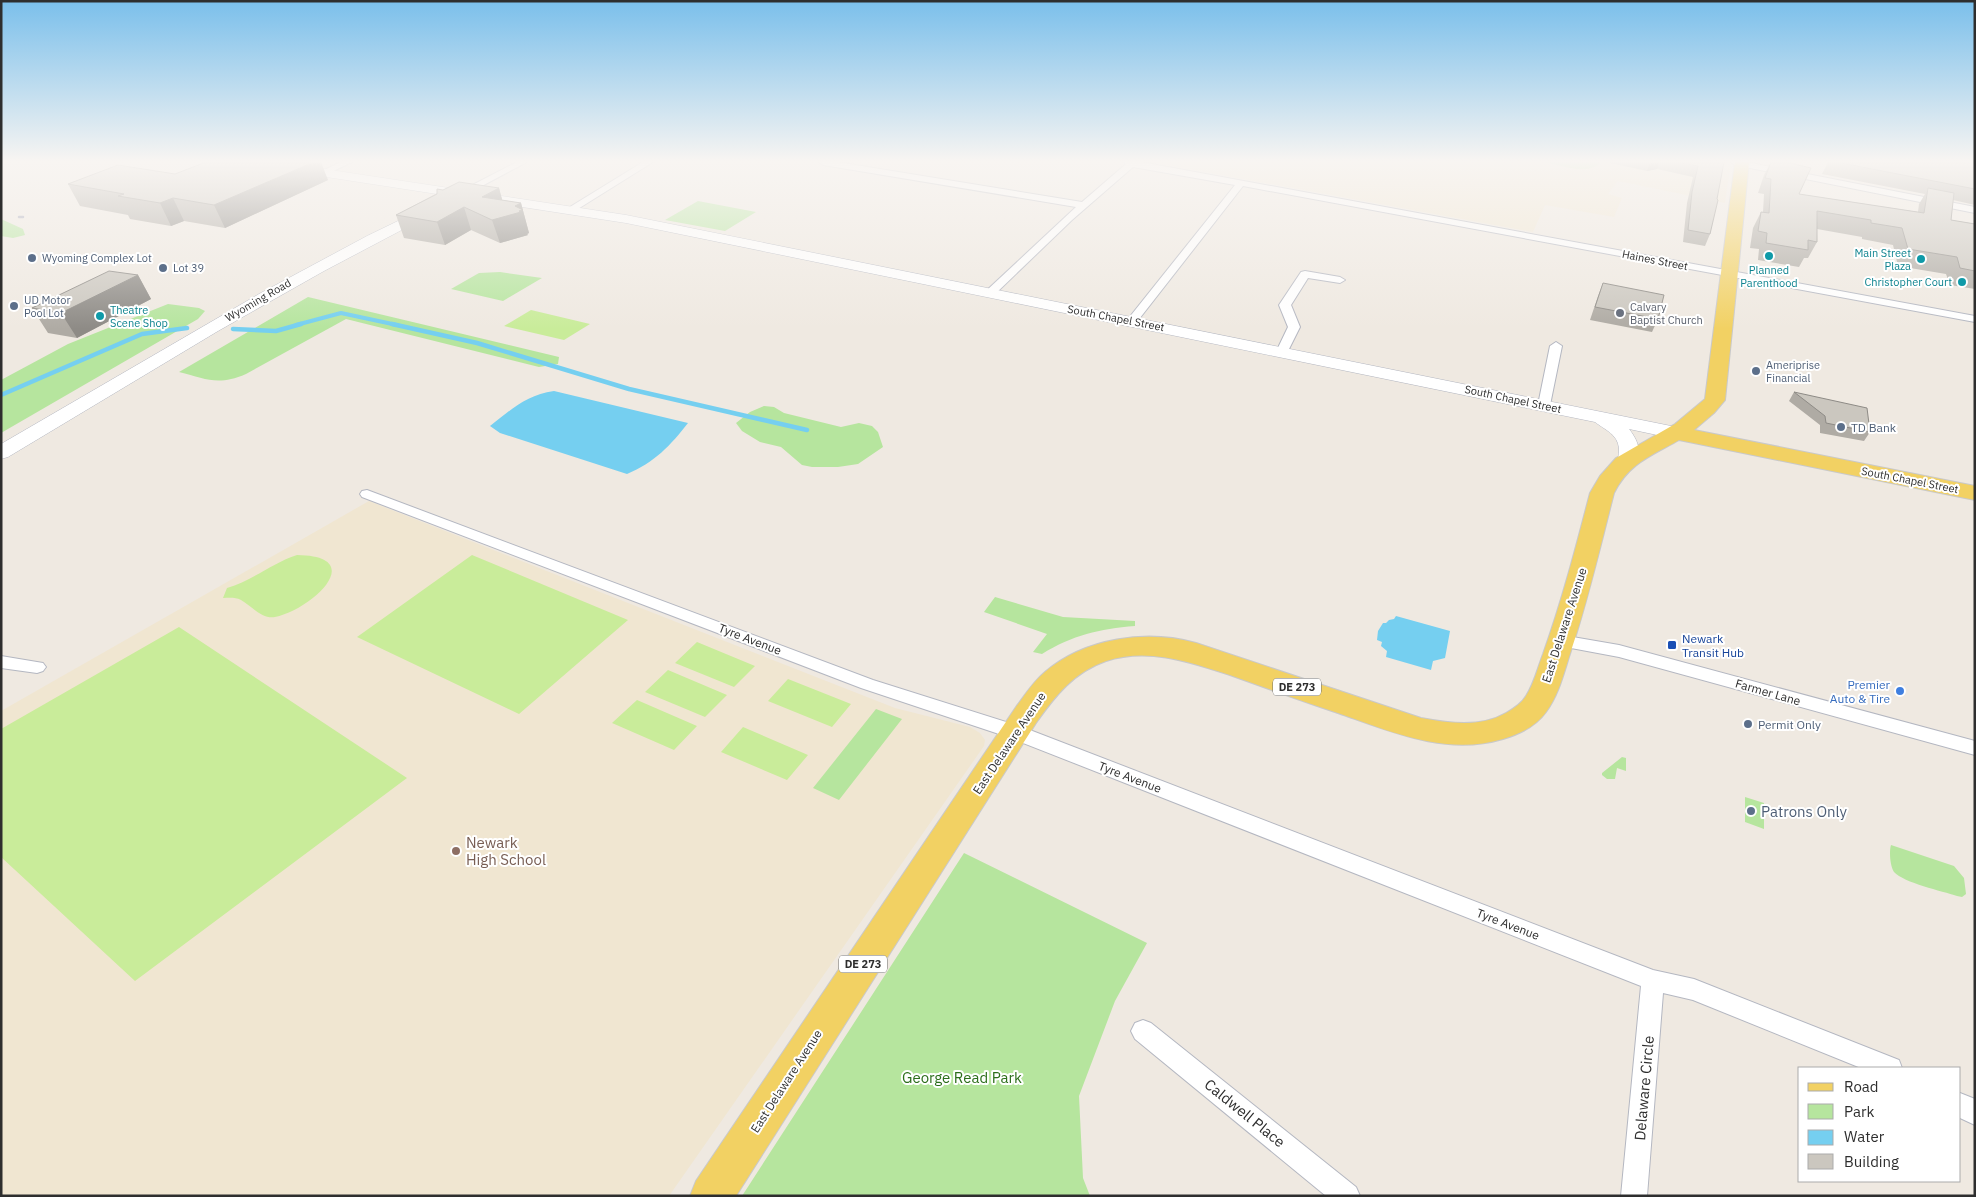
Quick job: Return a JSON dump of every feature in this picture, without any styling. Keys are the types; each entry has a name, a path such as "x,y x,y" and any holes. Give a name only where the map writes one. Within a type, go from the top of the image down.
{"main road":[{"name":"East Delaware Avenue","path":"711,1196 1015,732 1045,689 1072,666 1106,651 1143,645 1163,646 1208,657 1427,731 1461,734 1494,730 1520,719 1538,702 1561,641 1602,493 1614,470 1646,448 1696,419 1715,400 1735,218"},
{"name":"South Chapel Street","path":"1676,432 1975,492"}],"street":[{"name":"Wyoming Road","path":"1,453 254,302 415,218"},
{"name":"South Chapel Street","path":"619,218 1676,432"},
{"path":"990,293 1069,218"},
{"path":"1132,321 1213,218"},
{"name":"Haines Street","path":"1432,218 1975,319"},
{"path":"1282,352 1294,327 1285,305 1305,274 1340,280"},
{"path":"1544,405 1556,346"},
{"path":"1596,416 1611,424 1624,435 1629,443 1628,460"},
{"name":"Tyre Avenue","path":"367,494 867,684 1015,732 1653,980 1694,990 1887,1067"},
{"name":"Farmer Lane","path":"1561,641 1619,650 1975,748"},
{"path":"1,662 37,667"},
{"name":"Delaware Circle","path":"1634,1196 1653,980"},
{"name":"Caldwell Place","path":"1143,1031 1347,1196"},
{"path":"1961,1106 1975,1113"}],"shaded area":[{"path":"1456,218 1539,218 1533,232"},
{"name":"Newark High School","path":"369,501 895,708 970,727 980,733 985,740 984,746 669,1196 1,1196 1,711"}],"green space":[{"path":"669,218 746,218 725,231 665,220"},
{"path":"1,219 23,229 25,235 13,238 1,236"},
{"path":"500,272 542,278 503,301 451,289 479,273"},
{"path":"308,297 559,357 558,364 539,367 346,319 236,378 212,380 179,372"},
{"path":"168,304 199,308 205,311 198,319 1,433 1,380 68,344"},
{"path":"531,310 590,324 564,340 504,326"},
{"path":"764,406 774,407 784,413 841,427 859,423 872,426 878,432 883,447 858,464 838,467 802,465 781,447 760,442 742,431 736,423 750,412"},
{"path":"297,555 318,558 329,564 332,573 327,584 317,595 304,604 289,612 270,617 261,614 239,599 223,598 227,588"},
{"path":"472,555 628,620 519,714 357,637"},
{"path":"995,597 1063,617 1135,621 1135,626 1087,634 1053,647 1042,654 1033,652 1047,634 984,612"},
{"path":"179,627 407,778 135,981 1,857 1,729"},
{"path":"697,642 755,666 734,687 675,663"},
{"path":"668,670 727,695 705,717 645,692"},
{"path":"788,679 851,704 832,727 768,701"},
{"path":"637,700 697,726 674,750 612,723"},
{"path":"876,709 902,719 839,800 813,788"},
{"path":"743,727 808,755 787,780 721,752"},
{"path":"1622,757 1626,758 1626,771 1617,768 1615,779 1607,779 1602,775 1602,773"},
{"path":"1745,797 1764,803 1764,829 1745,822"},
{"path":"1891,845 1954,866 1964,878 1966,894 1962,897 1957,896 1914,883 1899,876 1894,872 1892,866"},
{"name":"George Read Park","path":"964,853 1147,943 1115,1001 1079,1096 1083,1178 1090,1196 742,1196"}],"water":[{"path":"554,391 688,423 675,439 654,459 627,474 500,433 490,426 527,399"},
{"path":"1396,616 1450,631 1445,658 1433,661 1431,670 1386,657 1387,651 1381,646 1382,642 1377,640 1378,631 1383,623 1394,619"}],"building":[{"path":"413,218 444,218 437,222"},
{"path":"1689,218 1714,218 1710,234 1688,230"},
{"path":"1760,218 1817,218 1817,242 1808,240 1808,250 1766,243 1767,233 1758,231"},
{"path":"1858,218 1951,218 1951,220 1975,224 1975,271 1960,268 1957,257 1908,249 1902,228 1871,223 1871,220"},
{"path":"109,271 138,275 61,313 32,308"},
{"path":"1603,283 1664,295 1658,319 1595,307"},
{"path":"1794,392 1867,408 1870,432 1826,423 1825,416"}],"waterway":[{"path":"296,325 341,313 397,325"},
{"path":"233,329 276,331 301,324"},
{"path":"392,324 477,343 629,389 807,430"},
{"path":"1,395 142,334 187,328"}],"place":[{"name":"Planned Parenthood","path":"1769,256"},
{"name":"Wyoming Complex Lot","path":"32,258"},
{"name":"Main Street Plaza","path":"1921,259"},
{"name":"Lot 39","path":"163,268"},
{"name":"Christopher Court","path":"1962,282"},
{"name":"UD Motor Pool Lot","path":"14,306"},
{"name":"Calvary Baptist Church","path":"1620,313"},
{"name":"Theatre Scene Shop","path":"100,316"},
{"name":"Ameriprise Financial","path":"1756,371"},
{"name":"TD Bank","path":"1841,427"},
{"name":"Newark Transit Hub","path":"1672,645"},
{"name":"Premier Auto & Tire","path":"1900,691"},
{"name":"Permit Only","path":"1748,724"},
{"name":"Patrons Only","path":"1751,811"},
{"name":"Newark High School","path":"456,851"}]}
